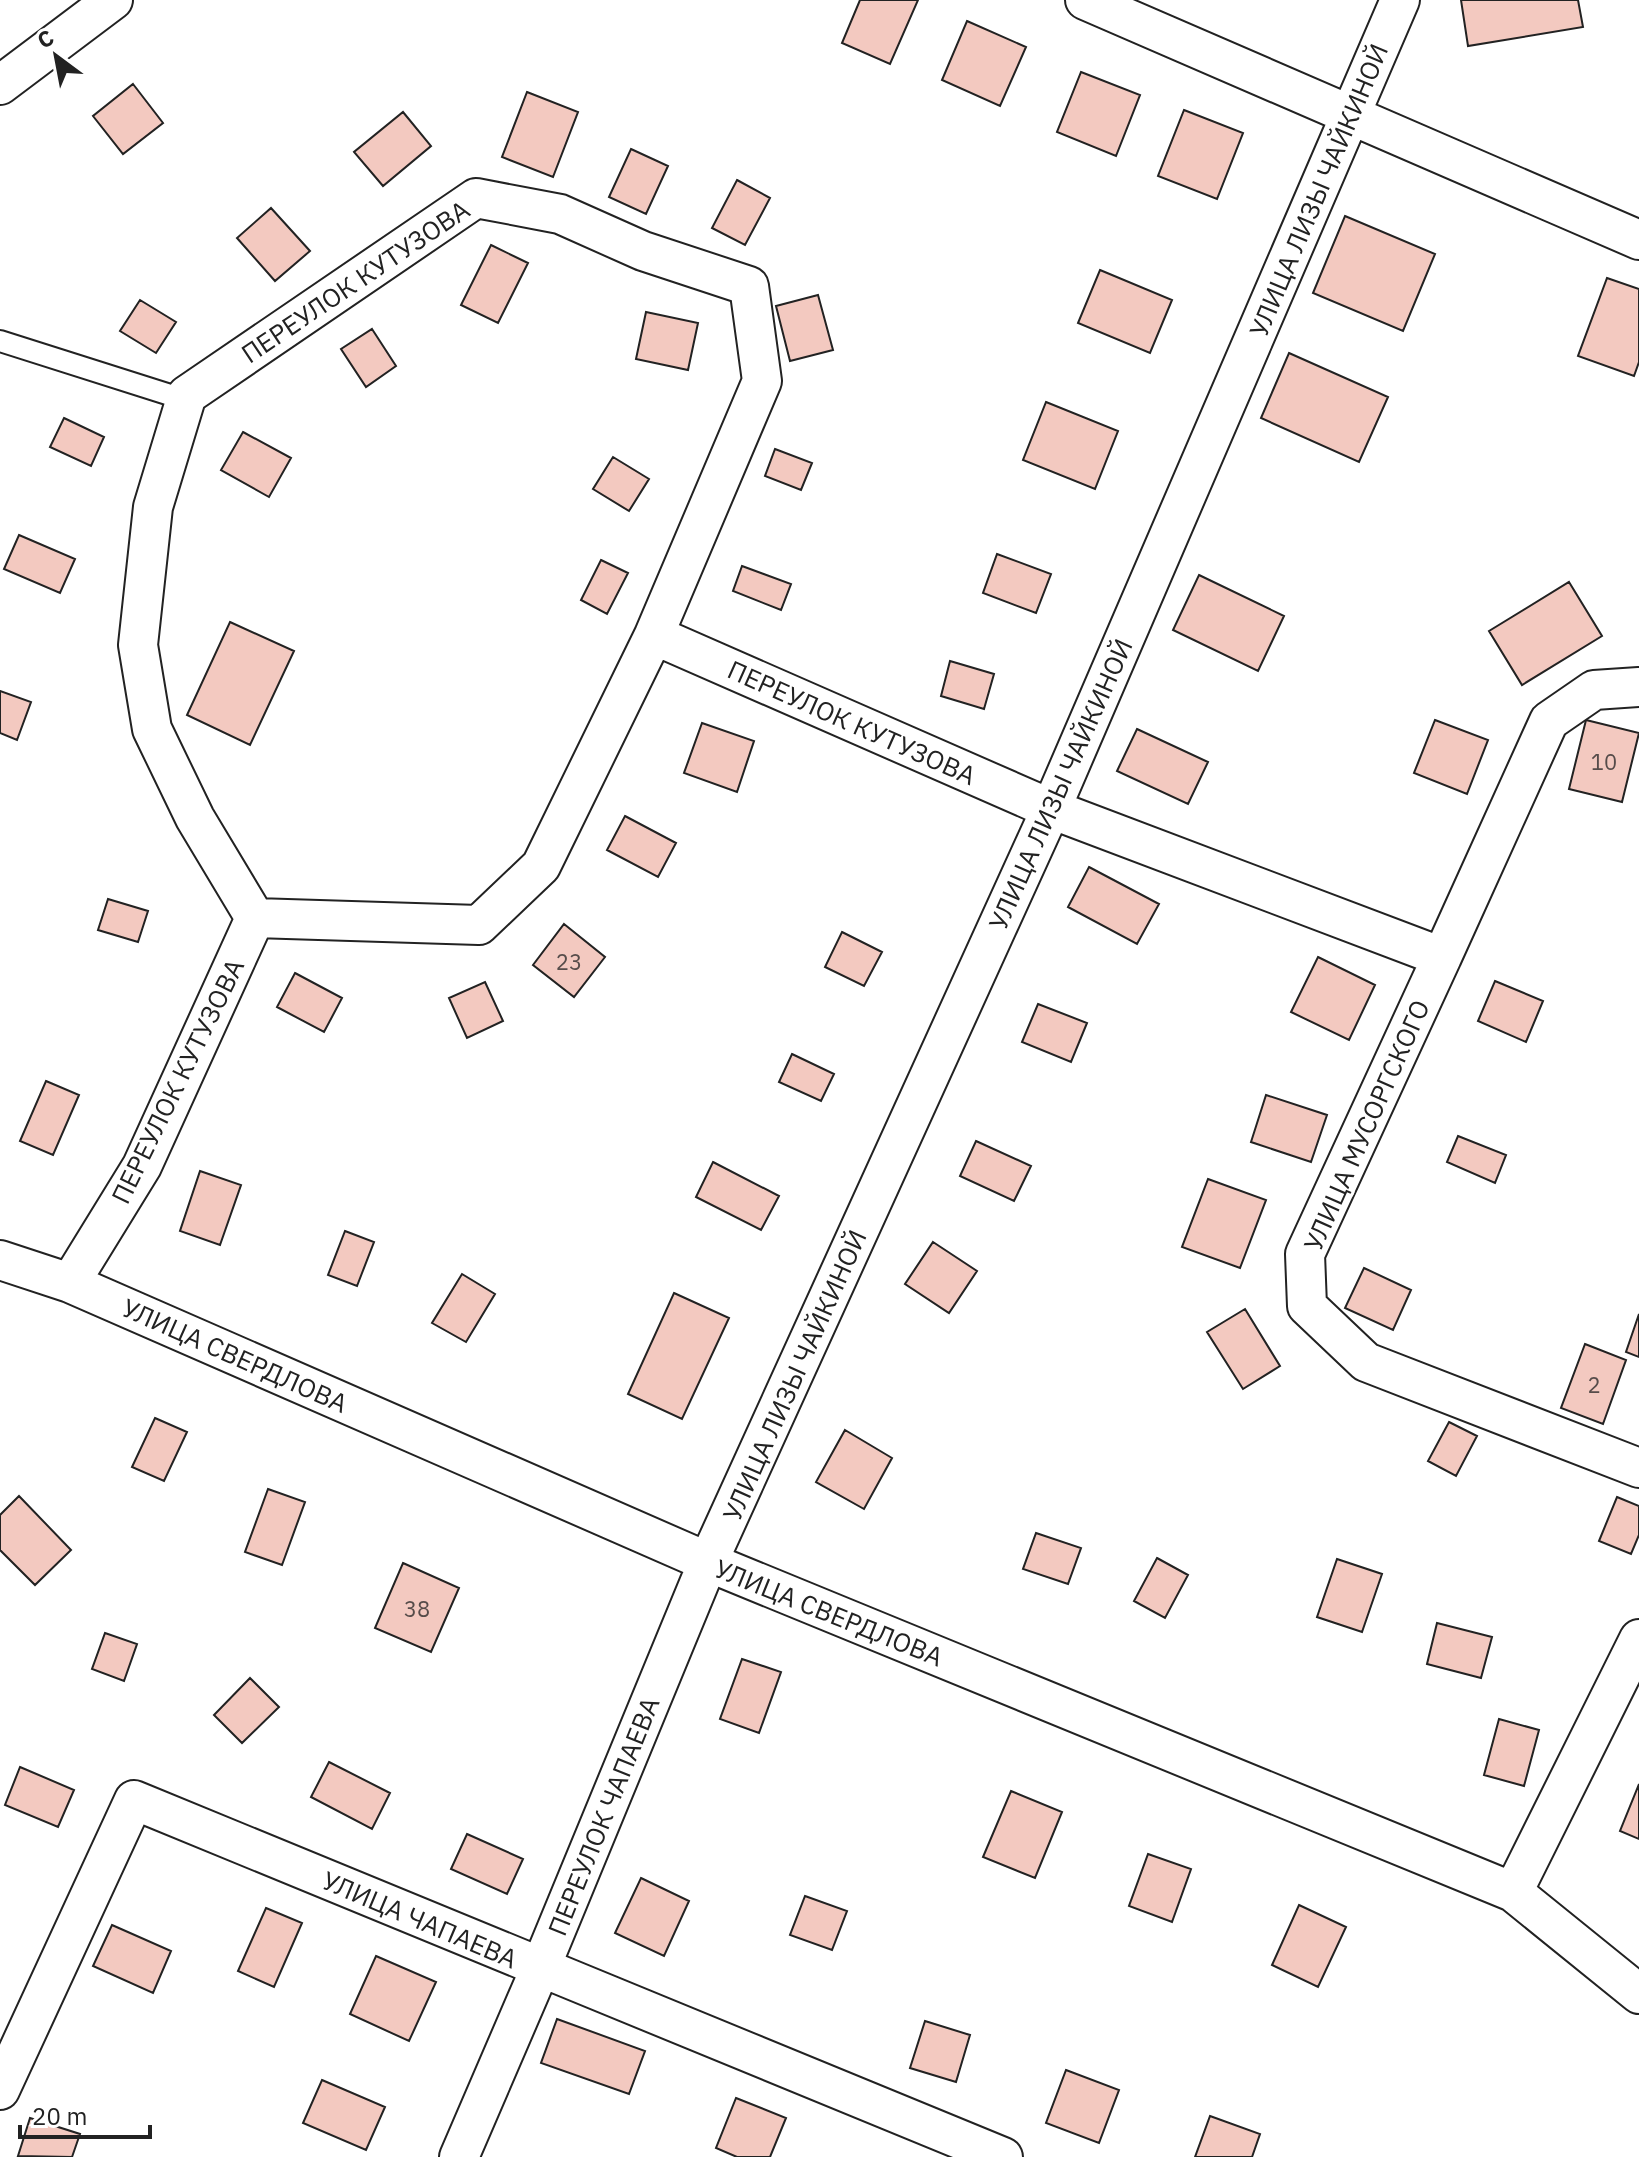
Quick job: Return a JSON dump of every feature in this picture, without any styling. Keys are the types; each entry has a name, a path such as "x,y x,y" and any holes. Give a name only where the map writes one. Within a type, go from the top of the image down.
{"street":[{"path":"0,85 113,0"},
{"path":"1085,0 1639,240"},
{"name":"УЛИЦА ЛИЗЫ ЧАЙКИНОЙ","path":"708,1562 1051,809 1400,0"},
{"name":"ПЕРЕУЛОК КУТУЗОВА","path":"70,1283 142,1166 255,918 479,925 541,866 654,635 762,381 749,286 643,251 560,214 476,198 187,395 186,400"},
{"path":"186,400 153,507 138,645 152,729 195,818 255,918"},
{"name":"ПЕРЕУЛОК КУТУЗОВА","path":"654,635 1051,809"},
{"name":"УЛИЦА МУСОРГСКОГО","path":"1639,687 1594,690 1549,721 1305,1254 1307,1306 1366,1362 1639,1468"},
{"path":"1051,809 1442,957"},
{"name":"УЛИЦА СВЕРДЛОВА","path":"0,1260 70,1283 708,1562 1513,1892 1639,1994"},
{"name":"ПЕРЕУЛОК ЧАПАЕВА","path":"459,2157 708,1562"},
{"path":"1513,1892 1639,1639"},
{"name":"УЛИЦА ЧАПАЕВА","path":"0,2090 134,1800 1003,2157"}],"lane":[{"path":"0,341 186,400"}],"building":[{"path":"860,0 918,0 890,64 842,43"},
{"path":"1461,0 1578,0 1583,27 1468,46"},
{"path":"967,21 1026,47 1000,106 942,80"},
{"path":"1081,72 1140,95 1116,156 1057,132"},
{"path":"133,84 163,123 123,154 93,116"},
{"path":"527,92 578,112 553,177 502,157"},
{"path":"1184,110 1243,133 1217,199 1158,176"},
{"path":"403,112 431,146 383,186 354,152"},
{"path":"631,149 668,166 646,214 609,197"},
{"path":"737,180 770,198 745,245 712,228"},
{"path":"271,208 310,251 275,281 237,238"},
{"path":"1345,216 1435,254 1403,331 1313,293"},
{"path":"491,245 528,263 498,323 461,305"},
{"path":"1100,270 1172,300 1150,353 1078,323"},
{"path":"1607,278 1639,289 1639,362 1634,376 1578,356"},
{"path":"818,295 833,350 790,361 776,306"},
{"path":"140,300 176,322 156,353 120,331"},
{"path":"646,312 698,323 688,370 636,359"},
{"path":"372,329 396,366 366,387 341,349"},
{"path":"1289,353 1388,397 1359,462 1261,418"},
{"path":"1046,402 1118,431 1095,489 1023,460"},
{"path":"64,418 104,437 91,466 50,447"},
{"path":"243,432 291,458 269,497 221,470"},
{"path":"775,449 812,463 801,490 765,476"},
{"path":"613,457 649,479 629,511 593,489"},
{"path":"19,535 75,559 60,593 4,569"},
{"path":"997,554 1051,574 1036,613 983,593"},
{"path":"601,560 628,573 607,614 581,600"},
{"path":"742,566 791,584 781,610 733,591"},
{"path":"1199,575 1284,616 1258,671 1173,630"},
{"path":"1569,582 1602,636 1522,685 1489,631"},
{"path":"230,622 294,651 250,745 187,715"},
{"path":"950,661 994,674 984,709 941,696"},
{"path":"0,691 31,702 17,740 0,733"},
{"path":"1435,720 1488,740 1467,794 1414,773"},
{"path":"1586,720 1639,733 1622,802 1569,789"},
{"path":"702,723 754,741 737,792 684,773"},
{"path":"1137,729 1208,762 1188,804 1117,771"},
{"path":"625,816 676,843 658,877 607,850"},
{"path":"1089,867 1159,904 1137,944 1068,907"},
{"path":"108,899 148,911 138,942 98,930"},
{"path":"564,924 605,957 574,997 533,965"},
{"path":"842,932 882,952 864,986 825,967"},
{"path":"1318,957 1375,985 1349,1040 1291,1012"},
{"path":"295,973 342,998 324,1032 277,1007"},
{"path":"1495,981 1543,1001 1526,1042 1478,1021"},
{"path":"485,982 503,1021 467,1038 449,998"},
{"path":"1038,1004 1087,1023 1071,1062 1022,1042"},
{"path":"792,1054 834,1074 821,1101 779,1082"},
{"path":"46,1081 79,1095 53,1155 20,1141"},
{"path":"1266,1095 1327,1115 1311,1162 1251,1142"},
{"path":"1458,1136 1506,1155 1495,1183 1447,1162"},
{"path":"976,1141 1031,1166 1014,1201 960,1176"},
{"path":"713,1162 779,1196 761,1230 696,1197"},
{"path":"200,1171 241,1185 220,1245 180,1231"},
{"path":"1208,1179 1266,1200 1240,1268 1182,1247"},
{"path":"345,1231 374,1242 357,1286 328,1275"},
{"path":"933,1242 977,1271 949,1313 905,1284"},
{"path":"1364,1268 1411,1290 1393,1330 1345,1308"},
{"path":"462,1274 495,1294 466,1342 432,1323"},
{"path":"674,1293 729,1318 682,1419 628,1394"},
{"path":"1245,1309 1280,1366 1243,1389 1207,1332"},
{"path":"1639,1314 1639,1357 1626,1352"},
{"path":"1585,1344 1626,1360 1603,1424 1561,1408"},
{"path":"155,1418 187,1432 164,1481 132,1467"},
{"path":"1449,1422 1477,1436 1456,1476 1428,1461"},
{"path":"845,1430 892,1458 864,1509 816,1482"},
{"path":"268,1489 305,1502 282,1565 245,1552"},
{"path":"19,1496 71,1550 35,1585 0,1550 0,1515"},
{"path":"1617,1497 1639,1506 1639,1535 1631,1554 1599,1541"},
{"path":"1036,1533 1081,1548 1068,1584 1023,1569"},
{"path":"1157,1558 1188,1575 1165,1618 1134,1601"},
{"path":"1337,1559 1382,1574 1362,1632 1317,1617"},
{"path":"403,1563 459,1588 431,1652 375,1628"},
{"path":"1437,1623 1492,1637 1481,1678 1427,1664"},
{"path":"105,1633 137,1644 124,1681 92,1669"},
{"path":"742,1659 781,1672 759,1733 720,1719"},
{"path":"250,1678 279,1707 242,1743 214,1715"},
{"path":"1499,1719 1539,1730 1524,1786 1484,1775"},
{"path":"329,1762 390,1793 372,1829 311,1797"},
{"path":"20,1767 74,1790 58,1827 5,1805"},
{"path":"1639,1784 1639,1839 1620,1831"},
{"path":"1011,1791 1062,1812 1035,1878 983,1857"},
{"path":"467,1834 523,1859 507,1894 451,1869"},
{"path":"1148,1854 1191,1869 1172,1922 1129,1906"},
{"path":"641,1878 689,1901 664,1956 615,1933"},
{"path":"805,1896 847,1911 832,1950 790,1935"},
{"path":"1299,1905 1346,1927 1318,1987 1272,1965"},
{"path":"266,1908 302,1923 274,1987 238,1971"},
{"path":"112,1925 171,1951 153,1993 93,1966"},
{"path":"376,1956 436,1982 409,2041 350,2014"},
{"path":"557,2019 645,2051 629,2094 541,2063"},
{"path":"925,2021 970,2035 956,2082 910,2068"},
{"path":"1066,2070 1119,2090 1099,2143 1046,2123"},
{"path":"322,2080 385,2107 366,2150 303,2123"},
{"path":"736,2098 786,2118 770,2157 737,2157 716,2148"},
{"path":"1210,2116 1260,2134 1252,2157 1195,2157"},
{"path":"30,2118 80,2134 72,2157 18,2156"}]}
